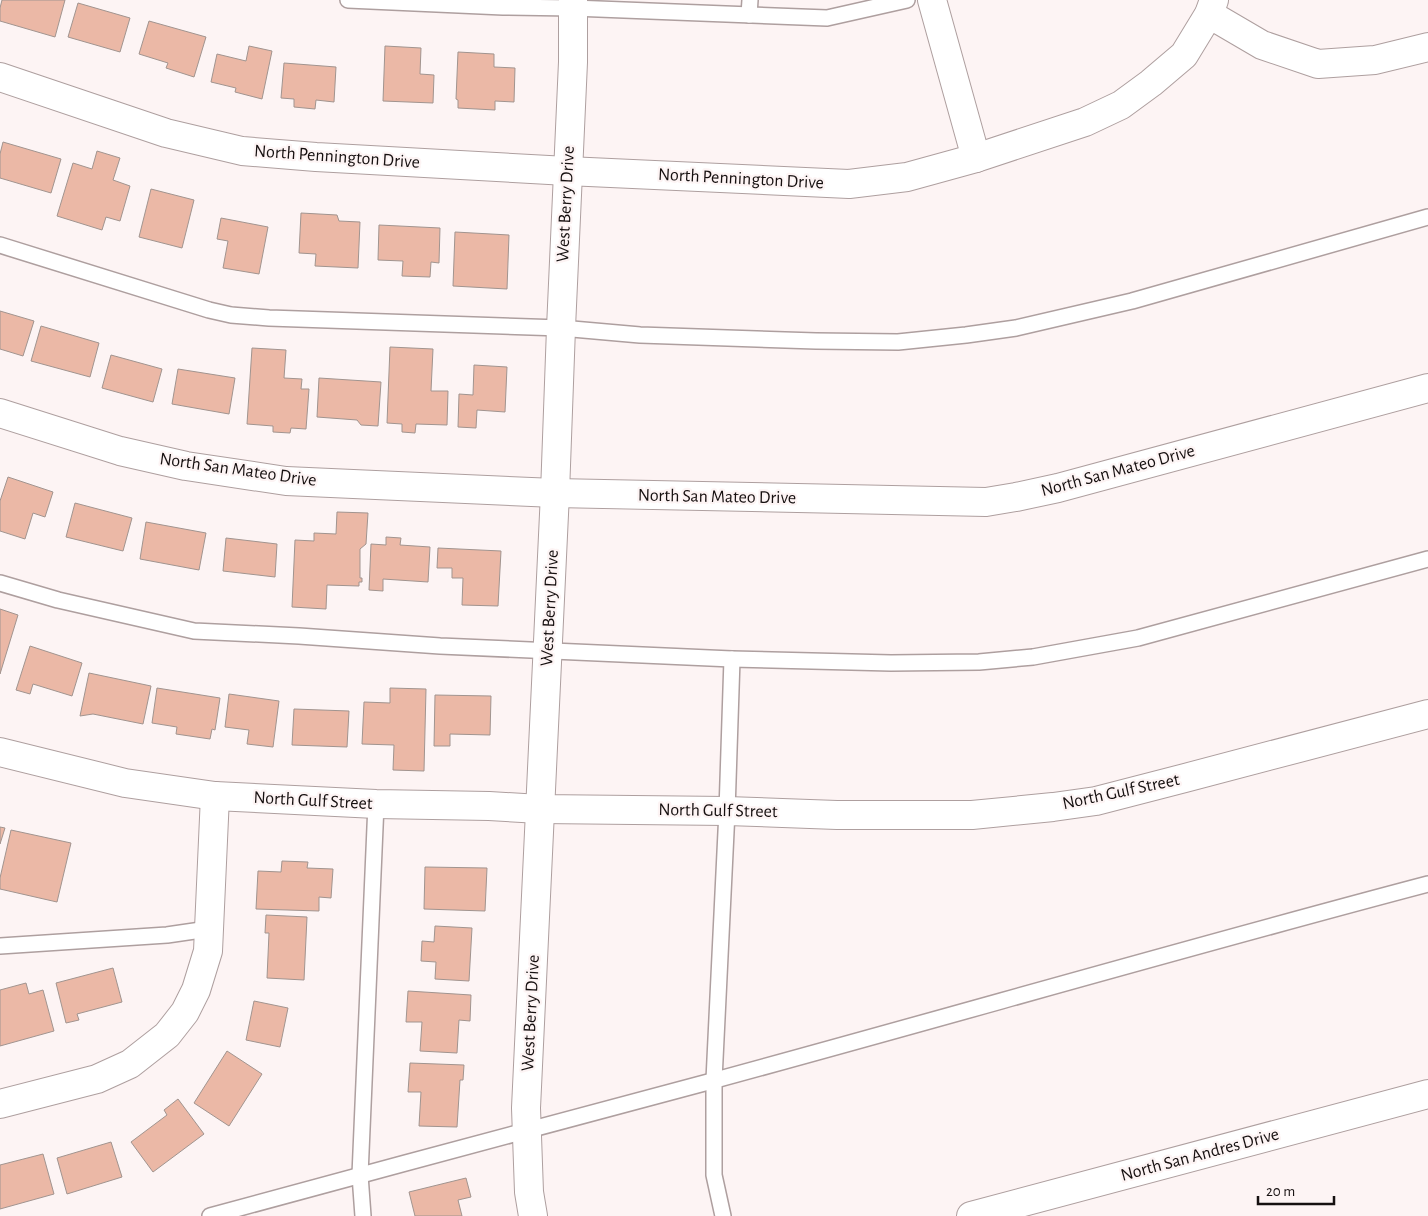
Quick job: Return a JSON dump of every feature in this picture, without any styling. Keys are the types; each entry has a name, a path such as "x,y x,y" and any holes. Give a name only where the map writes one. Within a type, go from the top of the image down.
{"street":[{"path":"932,0 976,158"},
{"name":"West Berry Drive","path":"533,1216 529,1192 526,1108 555,493 573,4"},
{"name":"North Pennington Drive","path":"0,77 166,133 242,151 326,158 849,184 907,177 976,158 1085,122 1121,105 1184,55 1212,7 1262,45 1318,64 1375,60 1428,47"},
{"name":"North San Mateo Drive","path":"0,414 120,451 186,466 286,481 555,493 986,502 1016,498 1058,488 1428,388"},
{"name":"North Gulf Street","path":"0,752 125,783 216,796 376,804 540,809 727,811 837,815 972,815 1053,807 1096,800 1428,714"},
{"path":"0,1104 97,1079 130,1064 167,1035 185,1012 196,990 208,951 216,796"},
{"name":"North San Andres Drive","path":"971,1216 1428,1094"}],"lane":[{"path":"348,0 503,7 573,4 749,16 827,18 907,0"},
{"path":"749,16 750,0"},
{"path":"0,245 209,310 231,315 561,328 640,335 898,342 1016,328 1132,301 1428,217"},
{"path":"0,582 58,600 194,631 440,646 732,659 900,663 979,662 1032,657 1138,638 1428,560"},
{"path":"723,1216 714,1175 714,1080 732,659"},
{"path":"362,1216 360,1175 376,804"},
{"path":"210,1216 714,1080 1268,926 1428,884"},
{"path":"0,946 167,935 208,930"}],"building":[{"path":"2,0 65,0 55,37 0,21"},
{"path":"78,3 130,18 120,52 68,37"},
{"path":"149,21 206,37 194,77 166,68 168,63 139,54"},
{"path":"249,46 272,51 262,99 235,92 236,88 211,82 217,54 246,61"},
{"path":"385,46 421,48 420,74 434,75 433,103 383,101"},
{"path":"458,52 494,54 494,67 515,68 514,102 495,101 495,110 458,108 458,100 456,99"},
{"path":"284,63 336,67 334,102 316,100 315,109 294,107 294,99 281,98"},
{"path":"3,142 61,159 51,193 0,178 0,154"},
{"path":"97,151 120,158 113,180 130,186 120,221 106,217 102,230 57,216 73,163 92,169"},
{"path":"151,189 194,200 182,248 139,237"},
{"path":"301,213 337,215 339,221 360,222 358,268 315,266 316,254 299,253"},
{"path":"221,218 268,227 259,274 223,268 228,241 217,239"},
{"path":"379,225 440,228 439,263 431,262 430,277 402,276 403,261 378,260"},
{"path":"455,232 509,235 507,289 453,286"},
{"path":"0,311 34,321 23,356 0,349"},
{"path":"41,326 99,343 90,377 31,361"},
{"path":"390,347 433,349 431,391 448,391 447,425 416,424 415,433 402,432 402,424 387,423"},
{"path":"252,348 286,350 284,378 302,379 301,389 309,389 306,429 291,428 290,433 273,432 273,426 247,424"},
{"path":"111,355 162,369 153,402 102,388"},
{"path":"474,365 507,367 505,412 477,410 476,428 458,427 459,394 473,395"},
{"path":"178,369 235,378 229,414 172,404"},
{"path":"319,378 381,382 378,426 361,425 357,420 317,417"},
{"path":"8,477 53,492 45,517 33,513 25,539 0,531 0,501"},
{"path":"75,503 132,518 123,551 66,537"},
{"path":"337,512 368,513 366,544 360,549 360,578 362,578 362,582 359,582 359,586 327,585 326,609 292,607 295,540 314,541 314,533 336,534"},
{"path":"146,522 206,533 199,570 140,559"},
{"path":"386,537 401,538 400,545 430,547 428,582 383,579 383,591 369,590 371,544 386,545"},
{"path":"226,538 277,544 275,577 223,571"},
{"path":"438,548 501,551 498,606 462,605 463,578 452,578 452,568 437,568"},
{"path":"0,609 18,615 0,674"},
{"path":"30,646 82,663 72,696 33,684 30,694 16,690"},
{"path":"89,673 151,686 143,724 93,714 80,716"},
{"path":"157,688 220,698 215,730 212,729 210,739 176,734 177,727 152,723"},
{"path":"390,688 426,689 424,771 393,770 394,745 362,744 364,702 390,703"},
{"path":"229,694 279,701 273,747 247,744 249,730 225,727"},
{"path":"435,695 491,696 490,735 450,734 450,746 434,746"},
{"path":"294,709 349,711 347,747 292,745"},
{"path":"0,827 5,828 0,844"},
{"path":"11,830 71,843 57,902 0,889 0,878"},
{"path":"282,861 308,862 307,868 333,869 331,898 319,897 319,911 256,909 258,871 281,872"},
{"path":"425,867 487,868 485,911 424,909"},
{"path":"266,915 307,917 304,980 267,978 269,933 265,933"},
{"path":"435,926 472,928 469,981 435,979 436,962 421,961 422,941 434,942"},
{"path":"113,968 122,1002 77,1014 79,1020 66,1023 56,983"},
{"path":"26,983 29,994 43,990 54,1031 0,1046 0,990"},
{"path":"408,991 471,995 470,1021 459,1020 457,1053 420,1051 422,1022 406,1022"},
{"path":"254,1001 288,1008 280,1047 246,1040"},
{"path":"227,1051 262,1074 229,1126 194,1103"},
{"path":"410,1063 464,1065 463,1080 460,1080 457,1127 419,1126 421,1092 408,1092"},
{"path":"178,1099 204,1134 153,1172 131,1142 167,1115 164,1110"},
{"path":"111,1142 122,1177 67,1194 57,1158"},
{"path":"43,1154 54,1194 0,1209 0,1165"},
{"path":"466,1178 471,1197 458,1200 462,1216 415,1216 409,1192"}]}
